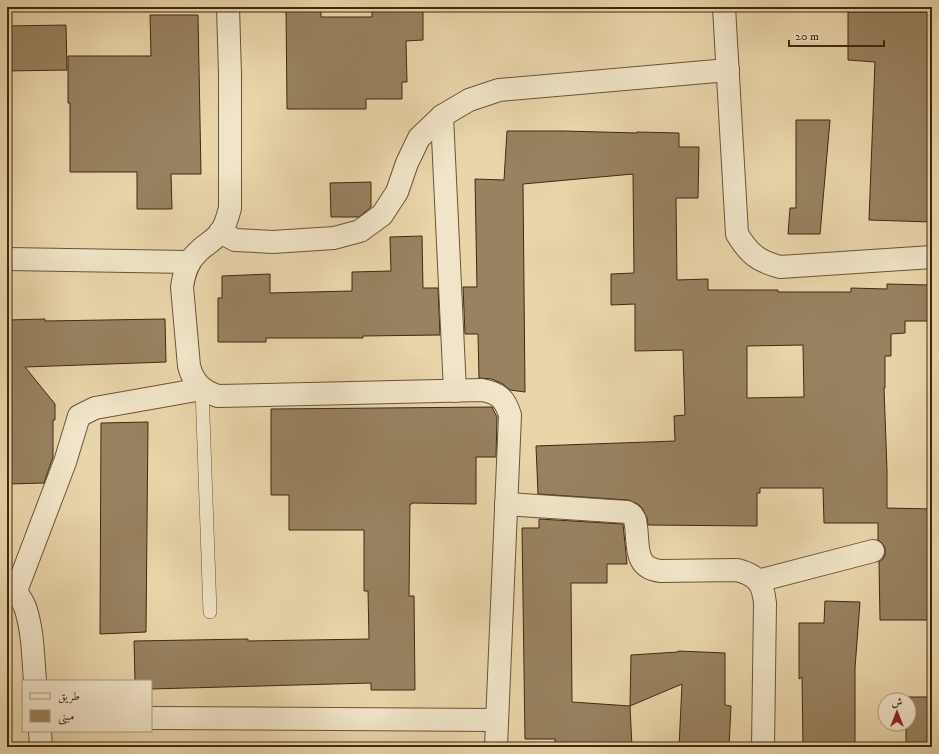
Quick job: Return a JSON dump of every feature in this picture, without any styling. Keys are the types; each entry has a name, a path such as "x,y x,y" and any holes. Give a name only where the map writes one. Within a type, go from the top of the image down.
{"street":[{"path":"228,7 230,75 230,208 226,221 220,232 207,245 197,252 189,262 184,274 182,287 191,375 202,389 218,396 482,390 492,392 500,396 507,405 510,415 496,747"},
{"path":"724,7 737,234 744,247 755,257 767,264 780,267 932,257"},
{"path":"220,232 235,240 273,242 334,238 360,231 382,215 397,192 407,163 419,138 442,116 469,100 499,90 728,70"},
{"path":"442,116 454,391"},
{"path":"7,259 189,262"},
{"path":"35,680 29,622 25,606 12,587 65,462 78,416 95,408 202,389"},
{"path":"506,504 627,512 635,520 639,556 647,568 661,571 737,570 749,573 758,581 764,591 763,747"},
{"path":"758,581 873,551"},
{"path":"152,718 497,720"},
{"path":"40,732 41,747"}],"lane":[{"path":"202,389 210,612"}],"building":[{"path":"286,7 321,7 321,17 372,17 372,7 423,7 423,40 406,41 407,82 402,82 402,99 366,99 366,109 287,109"},
{"path":"848,12 932,12 932,222 869,220 875,62 848,60"},
{"path":"150,15 198,15 201,174 171,174 172,209 137,209 137,172 70,172 68,56 151,56"},
{"path":"66,25 67,70 7,71 7,26"},
{"path":"796,120 830,120 820,234 788,234 790,208 796,208"},
{"path":"507,131 679,133 679,147 699,147 698,198 676,198 677,280 708,279 708,290 778,290 778,292 851,292 851,288 887,289 887,284 928,285 928,294 932,294 932,321 905,321 905,333 891,334 891,356 885,356 884,388 887,508 932,509 932,620 880,620 879,562 885,555 885,548 878,540 878,523 824,523 823,488 760,488 760,493 757,493 757,526 648,525 647,518 642,508 638,504 628,500 538,494 536,446 675,441 674,416 685,415 683,350 635,351 635,304 611,305 611,274 634,273 633,174 523,184 525,392 510,390 503,384 492,379 479,378 478,334 465,334 463,287 477,287 475,179 504,180","holes":["803,345 804,397 747,398 747,346"]},
{"path":"371,182 371,207 359,217 331,217 330,183"},
{"path":"422,236 423,288 438,288 440,335 363,336 363,338 266,338 266,342 218,342 218,298 222,298 222,276 270,274 270,293 352,291 352,272 391,271 390,237"},
{"path":"45,319 45,321 165,319 166,362 25,367 55,404 55,420 53,420 53,457 44,483 7,484 7,320"},
{"path":"492,407 497,417 496,457 476,457 476,504 410,504 409,596 414,596 415,690 371,690 371,683 152,689 152,680 135,680 134,641 369,639 368,591 364,591 364,530 289,530 289,495 271,495 271,409"},
{"path":"148,422 146,632 100,634 101,423"},
{"path":"539,519 623,524 627,564 607,564 607,583 571,583 572,702 630,706 632,747 555,747 555,739 525,739 522,528 539,528"},
{"path":"825,601 860,602 855,668 855,747 803,747 802,677 799,679 799,623 824,623"},
{"path":"678,651 725,653 725,705 731,706 729,747 679,747 682,684 630,706 631,655"},
{"path":"917,697 932,697 932,747 906,747 906,732 917,732"}]}
